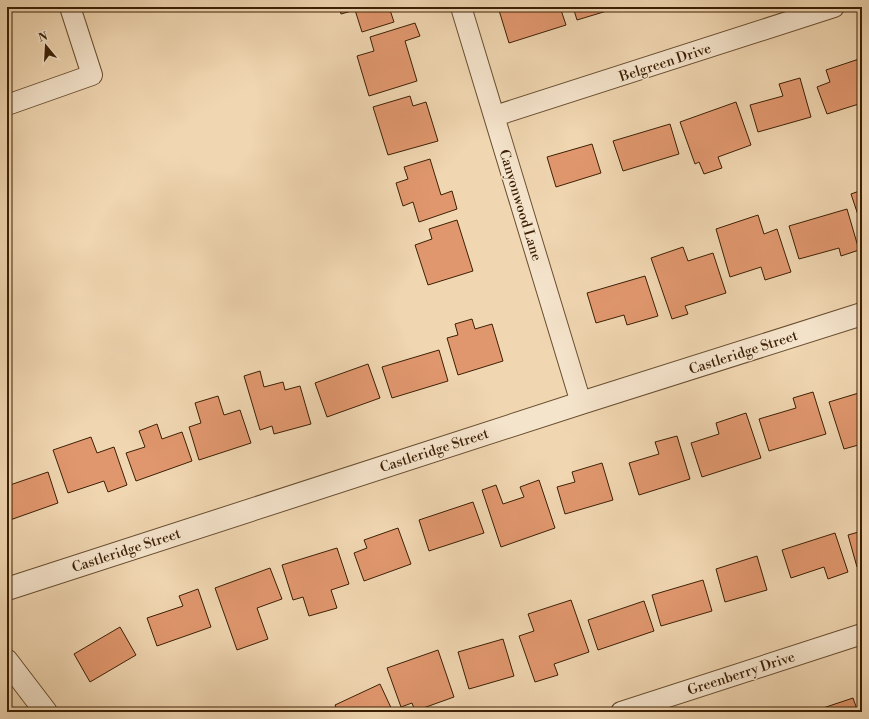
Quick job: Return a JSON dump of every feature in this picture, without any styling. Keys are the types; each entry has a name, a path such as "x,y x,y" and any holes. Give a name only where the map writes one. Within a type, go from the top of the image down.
{"street":[{"path":"7,106 92,75 70,7"},
{"name":"Canyonwood Lane","path":"461,7 581,403"},
{"name":"Belgreen Drive","path":"495,116 834,7"},
{"name":"Castleridge Street","path":"7,589 581,403 862,314"},
{"name":"Greenberry Drive","path":"621,712 862,634"},
{"path":"7,661 46,712"}],"building":[{"path":"339,7 389,7 394,22 362,32 355,10 341,14"},
{"path":"498,7 560,7 566,25 509,43"},
{"path":"573,7 620,7 577,20"},
{"path":"415,23 420,36 405,41 417,81 369,96 357,56 374,51 370,37"},
{"path":"859,59 862,67 862,103 827,114 817,87 830,82 826,70"},
{"path":"800,78 811,117 758,132 750,105 783,96 779,84"},
{"path":"410,96 413,106 426,102 438,141 388,155 373,107"},
{"path":"736,102 751,145 718,157 722,168 704,174 699,162 695,164 680,122"},
{"path":"670,124 679,154 623,171 613,141"},
{"path":"592,144 601,173 556,187 547,157"},
{"path":"430,159 441,195 452,191 457,209 419,222 413,202 403,206 396,183 408,179 404,167"},
{"path":"862,190 862,227 851,194"},
{"path":"847,209 859,250 841,256 839,248 799,259 789,226"},
{"path":"758,215 764,234 777,229 791,272 765,280 761,267 730,277 716,229"},
{"path":"457,220 473,271 428,285 415,245 432,239 429,229"},
{"path":"683,247 688,261 713,253 726,293 685,306 688,314 672,319 651,258"},
{"path":"645,276 658,316 627,325 624,315 596,323 587,293"},
{"path":"472,319 475,329 492,324 503,361 458,375 447,338 458,335 455,324"},
{"path":"439,350 448,381 392,398 382,367"},
{"path":"368,364 380,398 327,417 315,383"},
{"path":"260,371 264,387 283,382 285,390 300,386 311,424 274,434 272,426 260,430 244,376"},
{"path":"813,392 826,434 769,451 759,419 796,408 793,398"},
{"path":"862,392 862,444 844,449 829,402"},
{"path":"218,396 224,415 240,410 251,443 199,460 189,427 201,423 195,403"},
{"path":"746,413 761,458 702,477 691,443 719,434 716,423"},
{"path":"157,424 162,439 182,432 192,461 136,481 126,453 145,447 139,431"},
{"path":"677,436 690,479 639,495 629,463 659,454 655,442"},
{"path":"91,437 97,453 114,447 127,485 108,492 104,481 68,493 53,450"},
{"path":"602,463 613,500 565,514 557,487 575,482 572,472"},
{"path":"48,472 58,503 10,520 7,512 7,486"},
{"path":"539,480 555,528 501,547 482,490 496,485 503,504 524,497 520,487"},
{"path":"473,502 484,533 429,551 419,520"},
{"path":"398,528 411,564 364,581 354,553 367,548 364,540"},
{"path":"862,531 862,565 857,567 848,535"},
{"path":"835,533 848,572 828,579 824,567 791,578 782,550"},
{"path":"337,548 349,584 331,590 337,608 309,616 303,597 293,600 282,565"},
{"path":"757,556 767,590 725,602 716,569"},
{"path":"270,568 282,599 257,608 268,639 237,650 215,588"},
{"path":"703,580 712,611 661,626 652,595"},
{"path":"198,589 211,627 157,646 147,618 183,606 179,596"},
{"path":"571,600 589,652 554,664 558,675 535,682 519,636 534,631 528,614"},
{"path":"644,601 654,631 598,650 588,620"},
{"path":"120,627 136,655 90,682 74,654"},
{"path":"503,639 514,676 469,689 458,652"},
{"path":"438,650 454,697 415,711 412,703 401,707 387,668"},
{"path":"380,684 393,712 338,712 335,705"},
{"path":"853,698 858,712 811,712"}]}
